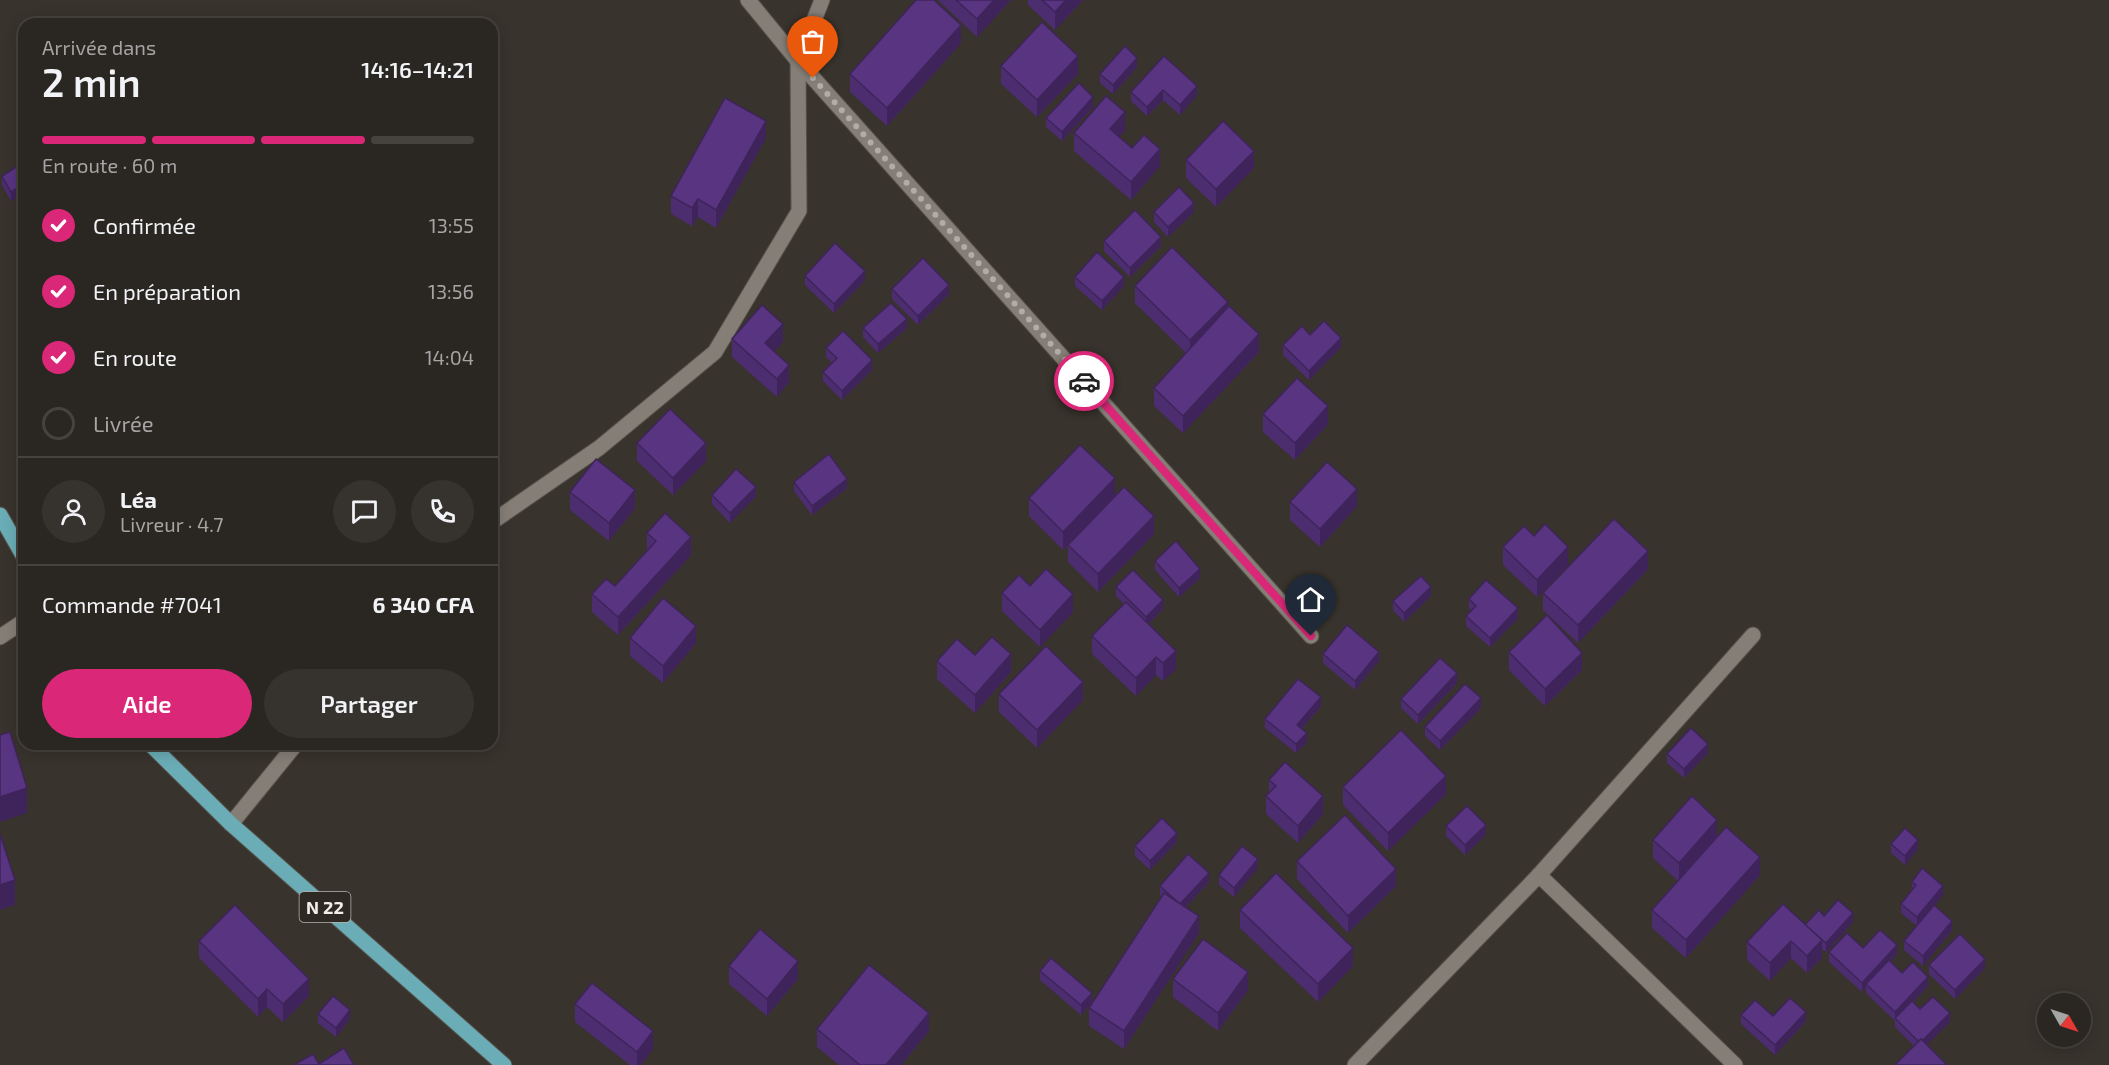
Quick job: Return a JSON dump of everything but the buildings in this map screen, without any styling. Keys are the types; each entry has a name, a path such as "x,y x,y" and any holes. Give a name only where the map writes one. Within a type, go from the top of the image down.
{"main road":[{"path":"0,516 18,547"},
{"name":"N 22","path":"156,750 231,824 504,1065"}],"street":[{"path":"748,0 798,61 1311,636"},
{"path":"498,518 599,448 715,352 799,211 798,61 822,0"},
{"path":"0,637 18,625"},
{"path":"1355,1065 1539,875 1753,635"},
{"path":"231,824 291,750"},
{"path":"1539,875 1735,1065"}],"way so far":[{"path":"813,78 1084,381"}],"route":[{"path":"1084,381 1311,636"}]}
